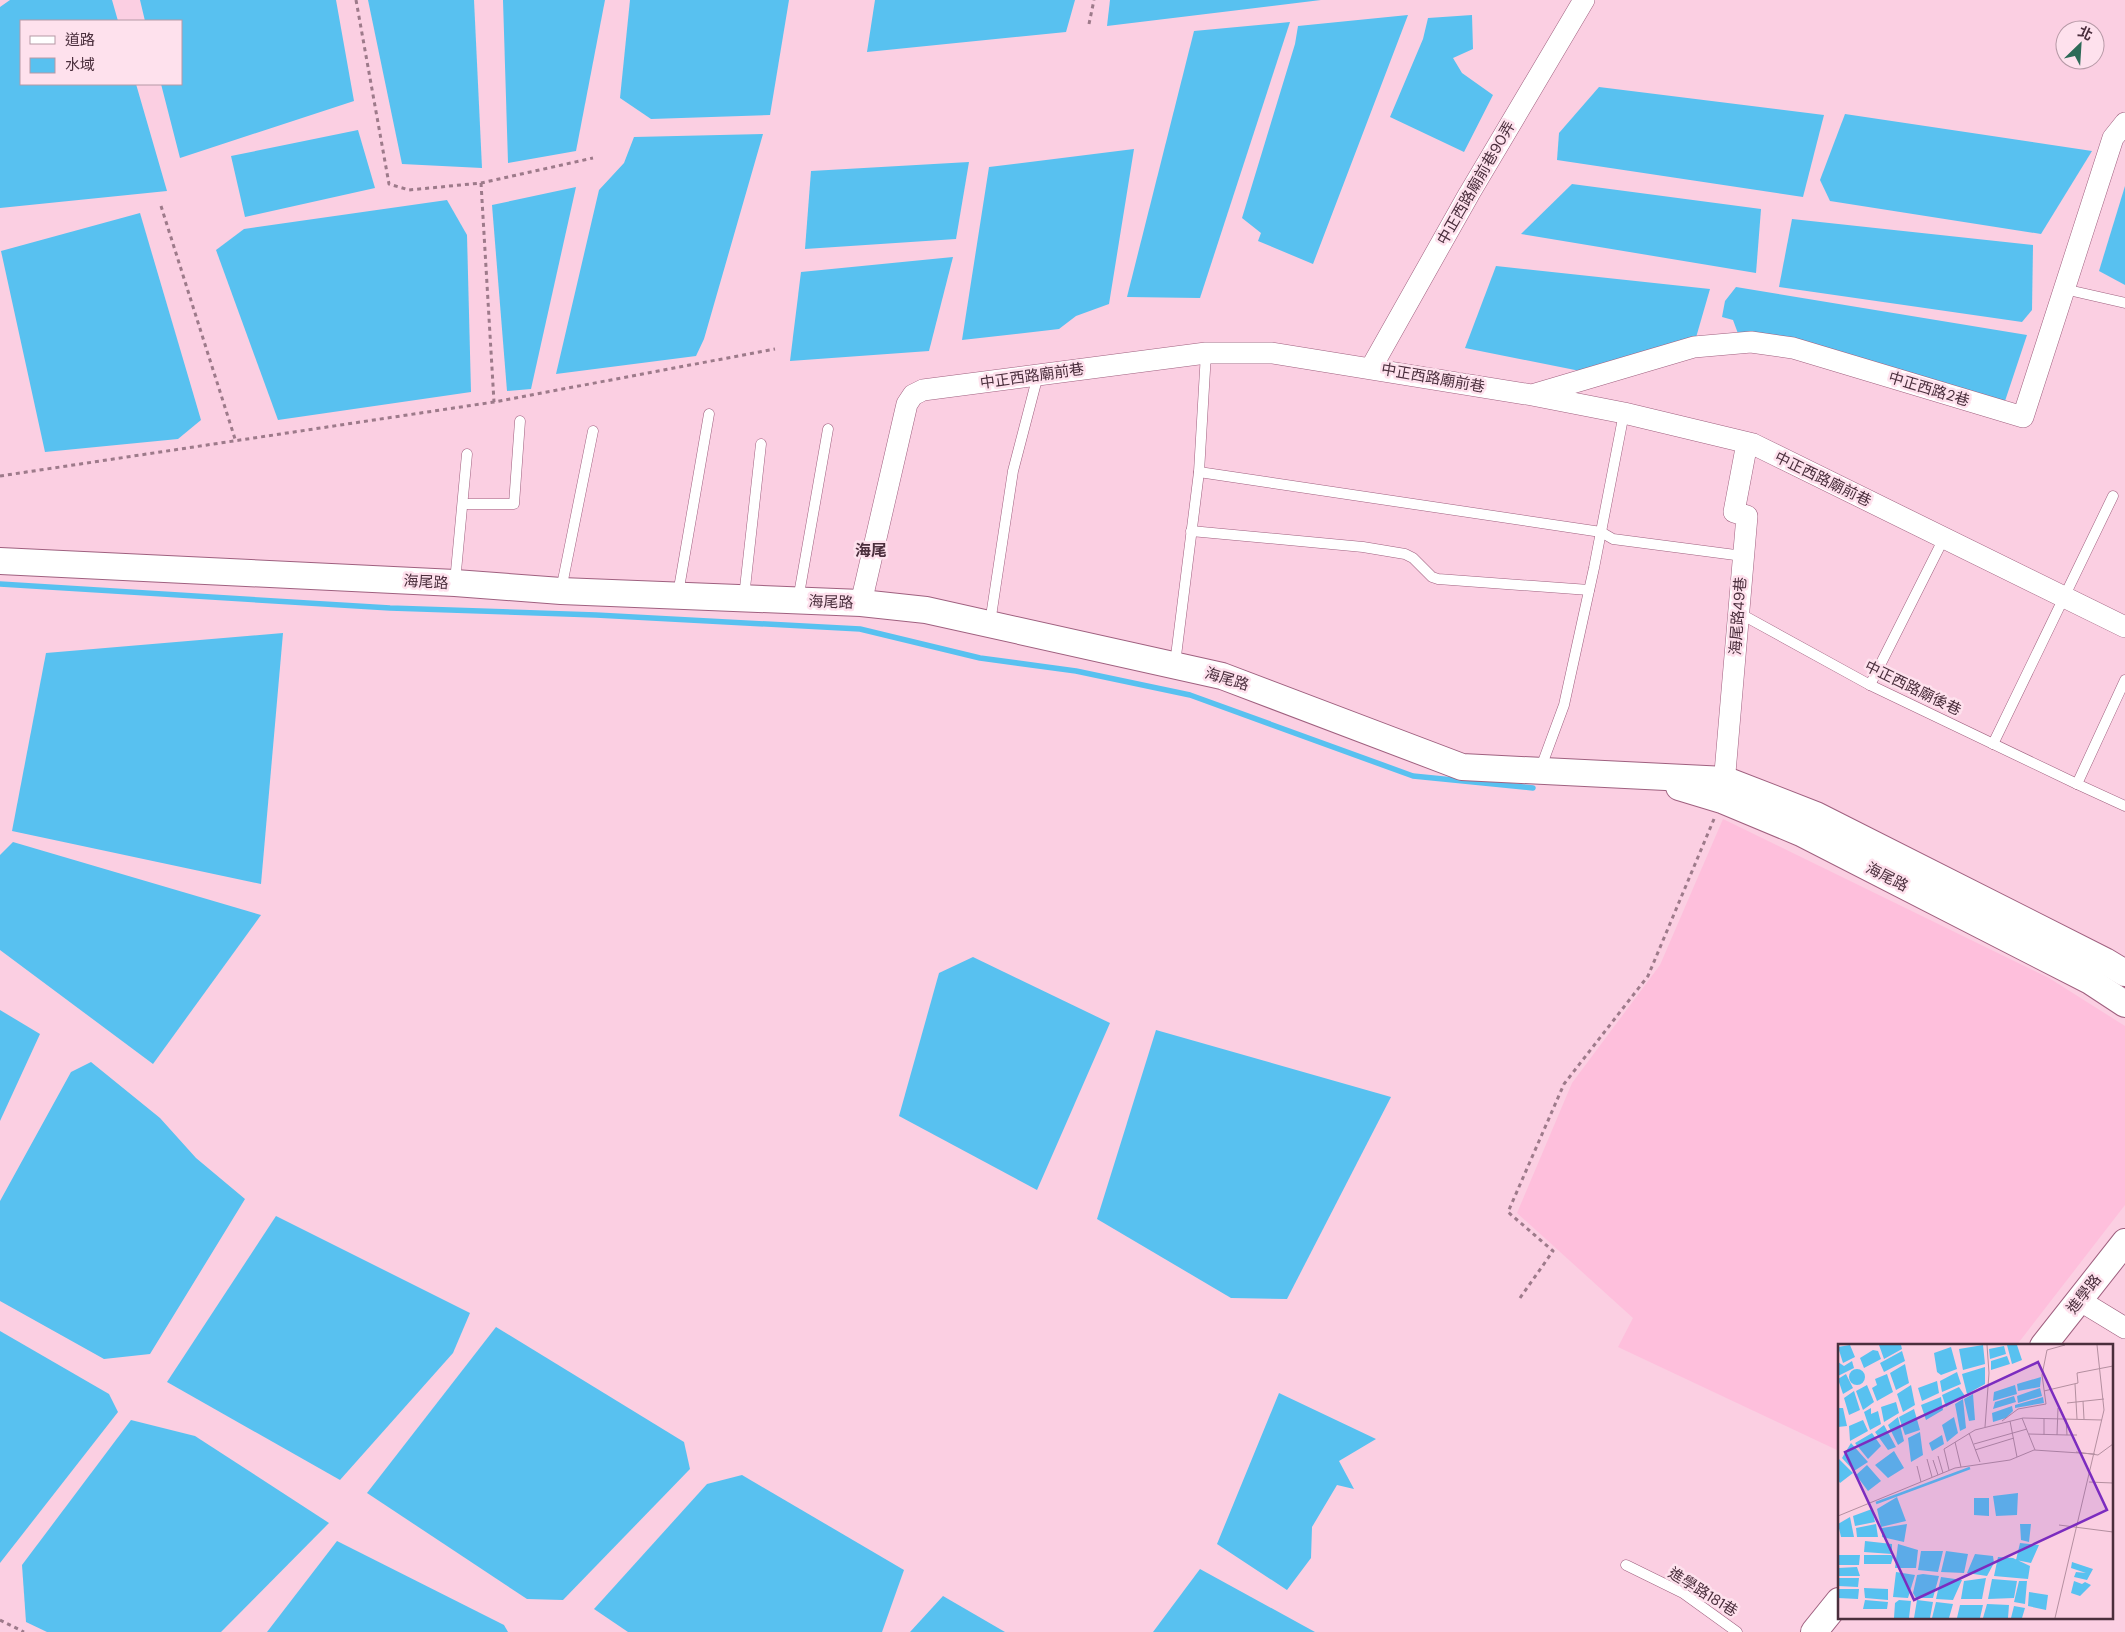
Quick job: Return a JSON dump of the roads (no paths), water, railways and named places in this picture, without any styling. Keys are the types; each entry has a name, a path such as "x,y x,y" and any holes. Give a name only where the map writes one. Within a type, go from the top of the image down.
{"street":[{"name":"中正西路廟前巷90弄","path":"1371,368 1469,194 1584,0"},
{"name":"中正西路2巷","path":"1532,395 1694,347 1751,342 1793,348 2023,417 2113,138 2125,124"},
{"name":"中正西路廟前巷","path":"861,603 907,404 912,395 923,390 1206,353 1272,352 1532,395 1624,413 1747,443 2125,627"},
{"name":"海尾路49巷","path":"1724,790 1747,516 1734,512 1747,443"},
{"name":"海尾路","path":"0,561 455,583 561,591 678,594 861,603 926,610 1222,676 1287,699 1407,748 1462,767 1638,775 1724,790 1816,814 2105,961 2125,973"},
{"name":"海尾路","path":"1724,790 1801,833 2090,981 2125,1004"},
{"name":"進學路","path":"2045,1344 2125,1242"},
{"path":"2079,1300 2125,1328"},
{"path":"1814,1632 1838,1602"}],"lane":[{"path":"2064,289 2125,303"},
{"path":"1175,664 1199,472 1206,353"},
{"path":"990,623 1013,471 1038,375"},
{"path":"1540,770 1564,705 1624,413"},
{"path":"678,594 709,414"},
{"path":"463,504 514,504 520,421"},
{"path":"798,601 828,429"},
{"path":"561,591 593,431"},
{"path":"744,598 761,444"},
{"path":"455,583 467,454"},
{"path":"1199,472 1601,532 1613,539 1743,556"},
{"path":"1993,744 2113,496"},
{"path":"1191,531 1363,547 1405,554 1413,558 1432,577 1438,579 1589,590"},
{"path":"1870,685 1944,538"},
{"name":"中正西路廟後巷","path":"1739,613 1870,685 2125,806"},
{"path":"2077,784 2125,680"},
{"name":"進學路181巷","path":"1626,1566 1682,1593 1737,1632"}],"water":[{"path":"10,0 112,0 118,20 20,20 20,85 136,85 167,191 0,208 0,7"},
{"path":"140,0 336,0 354,101 180,158 161,85 182,85 182,20 145,20"},
{"path":"368,0 474,0 482,168 402,164"},
{"path":"503,0 605,0 576,151 508,163"},
{"path":"630,0 789,0 770,115 651,119 620,98"},
{"path":"875,0 1075,0 1066,32 867,52"},
{"path":"1110,0 1321,0 1107,26"},
{"path":"1408,15 1313,264 1258,241 1261,233 1242,218 1295,44 1298,26"},
{"path":"1472,15 1473,49 1453,58 1462,73 1493,95 1464,152 1390,117 1423,39 1428,18"},
{"path":"1290,22 1200,298 1127,297 1194,31"},
{"path":"1599,87 1824,115 1803,197 1557,160 1559,133"},
{"path":"1845,114 2092,151 2041,234 1830,201 1820,180"},
{"path":"358,130 375,188 245,217 231,156"},
{"path":"763,134 704,339 696,356 556,374 599,190 624,163 634,137"},
{"path":"1134,149 1109,304 1076,316 1059,329 962,340 989,167"},
{"path":"969,162 956,239 805,249 811,171"},
{"path":"1572,184 1761,209 1756,273 1521,234"},
{"path":"2125,186 2125,285 2099,271"},
{"path":"576,187 531,389 507,391 492,205"},
{"path":"447,200 467,235 471,392 278,420 216,250 244,229"},
{"path":"140,213 201,420 178,439 45,452 1,251"},
{"path":"1792,219 2033,245 2032,310 2022,322 1779,287"},
{"path":"953,257 929,351 790,361 801,272"},
{"path":"1496,266 1710,289 1695,341 1600,375 1465,348"},
{"path":"1736,287 2027,335 2005,401 1740,339 1733,320 1722,317 1725,301"},
{"path":"283,633 261,884 12,831 46,653"},
{"path":"13,842 261,915 153,1064 0,950 0,855"},
{"path":"973,957 1110,1023 1037,1190 899,1116 939,973"},
{"path":"0,1010 40,1034 0,1121"},
{"path":"1156,1030 1391,1097 1287,1299 1231,1298 1097,1219"},
{"path":"91,1062 160,1118 196,1158 245,1199 150,1354 104,1359 0,1301 0,1201 71,1072"},
{"path":"276,1216 470,1313 453,1353 340,1480 167,1382"},
{"path":"496,1327 684,1442 690,1469 563,1600 527,1599 367,1493"},
{"path":"0,1331 109,1394 118,1412 0,1563"},
{"path":"1279,1393 1376,1439 1339,1461 1354,1489 1337,1485 1312,1527 1311,1558 1287,1590 1217,1544"},
{"path":"131,1420 195,1436 329,1523 221,1632 47,1632 26,1622 22,1565"},
{"path":"742,1475 904,1570 882,1632 628,1632 594,1609 707,1484"},
{"path":"337,1541 504,1625 508,1632 267,1632"},
{"path":"1200,1569 1315,1632 1153,1632"},
{"path":"943,1596 1005,1632 910,1632"}],"waterway":[{"path":"0,584 390,608 596,615 860,629 980,658 1076,671 1190,695 1413,776 1533,788"}],"district":[{"name":"海尾","path":"871,550"}]}
